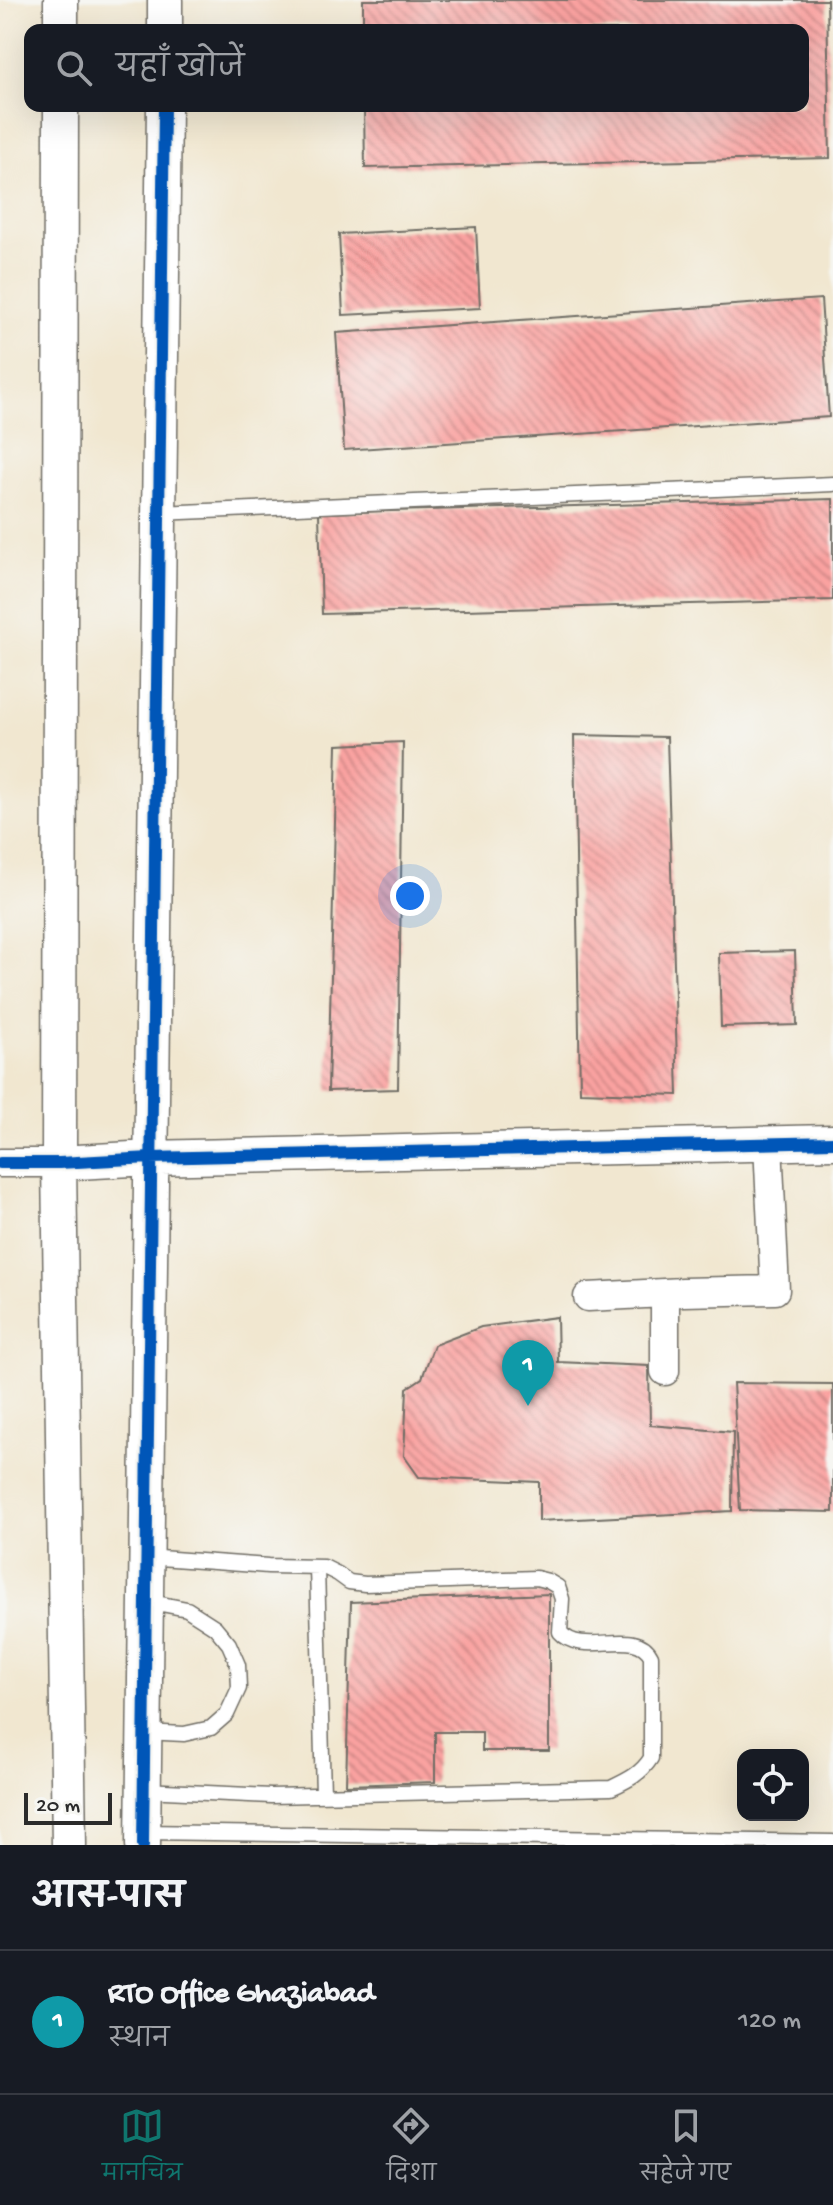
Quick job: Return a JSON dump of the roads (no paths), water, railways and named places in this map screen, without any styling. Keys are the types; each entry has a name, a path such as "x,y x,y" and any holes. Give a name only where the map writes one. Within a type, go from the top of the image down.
{"street":[{"path":"61,0 61,24"},
{"path":"165,0 165,24"},
{"path":"61,112 59,1163 69,1845"},
{"path":"143,1839 164,112"},
{"path":"0,1163 833,1142"},
{"path":"588,1297 775,1290 768,1144"},
{"path":"665,1293 665,1371"}],"lane":[{"path":"159,513 833,484"},
{"path":"143,1790 271,1796 611,1788 631,1779 644,1769 651,1758 651,1656 647,1647 638,1643 581,1643 566,1639 560,1632 562,1599 558,1587 548,1581 536,1578 365,1584 349,1582 324,1567 146,1557"},
{"path":"317,1567 323,1794"},
{"path":"144,1732 184,1734 211,1728 227,1714 239,1688 238,1665 229,1644 215,1627 187,1609 145,1601"},
{"path":"143,1839 833,1842"}],"place":[{"name":"RTO Office Ghaziabad","path":"528,1406"}]}
